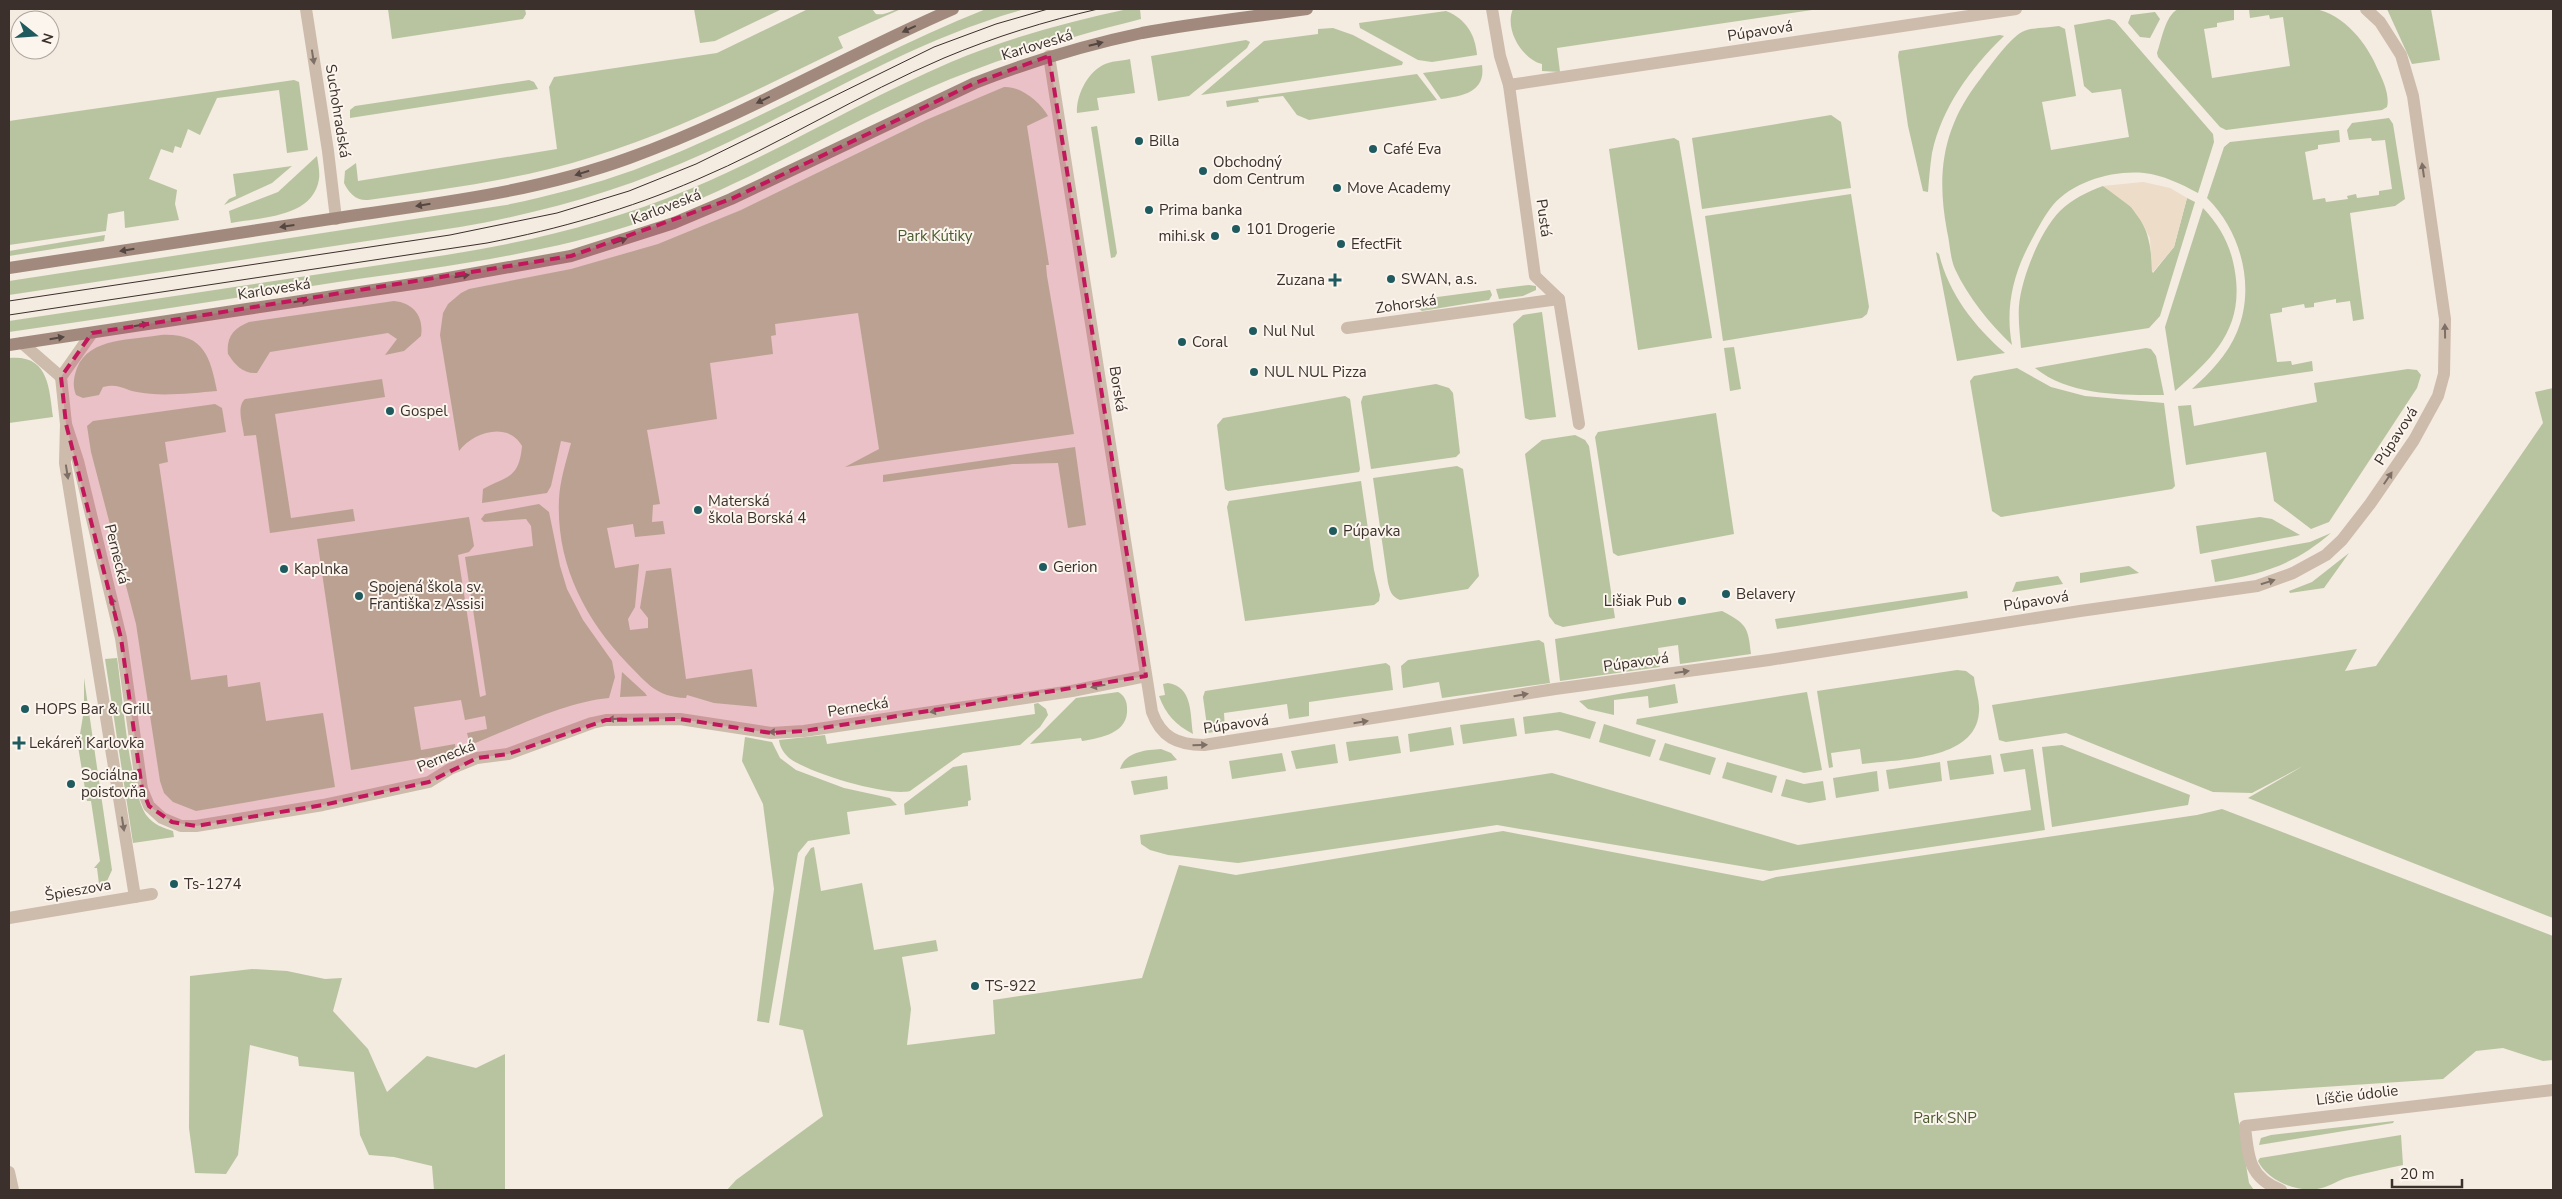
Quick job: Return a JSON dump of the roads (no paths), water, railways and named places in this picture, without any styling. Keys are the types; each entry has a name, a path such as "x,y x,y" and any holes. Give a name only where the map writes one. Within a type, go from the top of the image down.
{"main road":[{"path":"9,268 336,219 519,189 568,177 628,158 720,121 876,44 953,9"},
{"name":"Karloveská","path":"9,345 426,282 571,256 674,222 723,202 975,83 1049,56 1142,33 1307,9"}],"street":[{"name":"Suchohradská","path":"306,9 328,151 336,219"},
{"name":"Pustá","path":"1492,9 1500,56 1509,85 1536,276 1559,299"},
{"name":"Púpavová","path":"1509,85 2016,9"},
{"name":"Púpavová","path":"1157,726 1177,742 1204,746 1555,689 1769,660 2080,611 2256,586 2274,581 2310,565 2326,555 2342,540 2370,504 2429,416 2444,374 2445,318 2413,96 2401,55 2380,22 2366,9"},
{"name":"Borská","path":"1049,56 1146,676 1152,712 1157,726"},
{"path":"1559,299 1580,424"},
{"name":"Zohorská","path":"1347,328 1559,299"},
{"path":"22,343 61,377 92,332"},
{"name":"Pernecká","path":"61,377 66,424 66,463 135,897"},
{"name":"Pernecká","path":"66,424 78,460 121,638 142,789 150,806 162,818 181,826 216,824 323,805 429,782 450,769 477,758 508,754 576,728 606,720 680,719 771,733 804,732 1072,691 1146,676"},
{"name":"Špieszova","path":"9,918 152,894"},
{"name":"Líščie údolie","path":"2281,1190 2267,1185 2251,1167 2247,1154 2245,1126 2553,1090"},
{"path":"9,1172 13,1190"}],"tram line":[{"path":"9,301 450,235 557,213 629,191 696,164 934,47 996,24 1048,9"},
{"path":"9,315 487,243 567,225 645,200 728,166 881,87 944,58 1020,30 1098,9"}],"place":[{"name":"Billa","path":"1139,141"},
{"name":"Café Eva","path":"1373,149"},
{"name":"Obchodný dom Centrum","path":"1203,171"},
{"name":"Move Academy","path":"1337,188"},
{"name":"Prima banka","path":"1149,210"},
{"name":"101 Drogerie","path":"1236,229"},
{"name":"mihi.sk","path":"1215,236"},
{"name":"EfectFit","path":"1341,244"},
{"name":"SWAN, a.s.","path":"1391,279"},
{"name":"Zuzana","path":"1335,280"},
{"name":"Nul Nul","path":"1253,331"},
{"name":"Coral","path":"1182,342"},
{"name":"NUL NUL Pizza","path":"1254,372"},
{"name":"Gospel","path":"390,411"},
{"name":"Materská škola Borská 4","path":"698,510"},
{"name":"Púpavka","path":"1333,531"},
{"name":"Gerion","path":"1043,567"},
{"name":"Kaplnka","path":"284,569"},
{"name":"Belavery","path":"1726,594"},
{"name":"Spojená škola sv. Františka z Assisi","path":"359,596"},
{"name":"Lišiak Pub","path":"1682,601"},
{"name":"HOPS Bar & Grill","path":"25,709"},
{"name":"Lekáreň Karlovka","path":"19,743"},
{"name":"Sociálna poisťovňa","path":"71,784"},
{"name":"Ts-1274","path":"174,884"},
{"name":"TS-922","path":"975,986"}],"park label":[{"name":"Park Kútiky","path":"935,236"},
{"name":"Park SNP","path":"1945,1118"}]}
